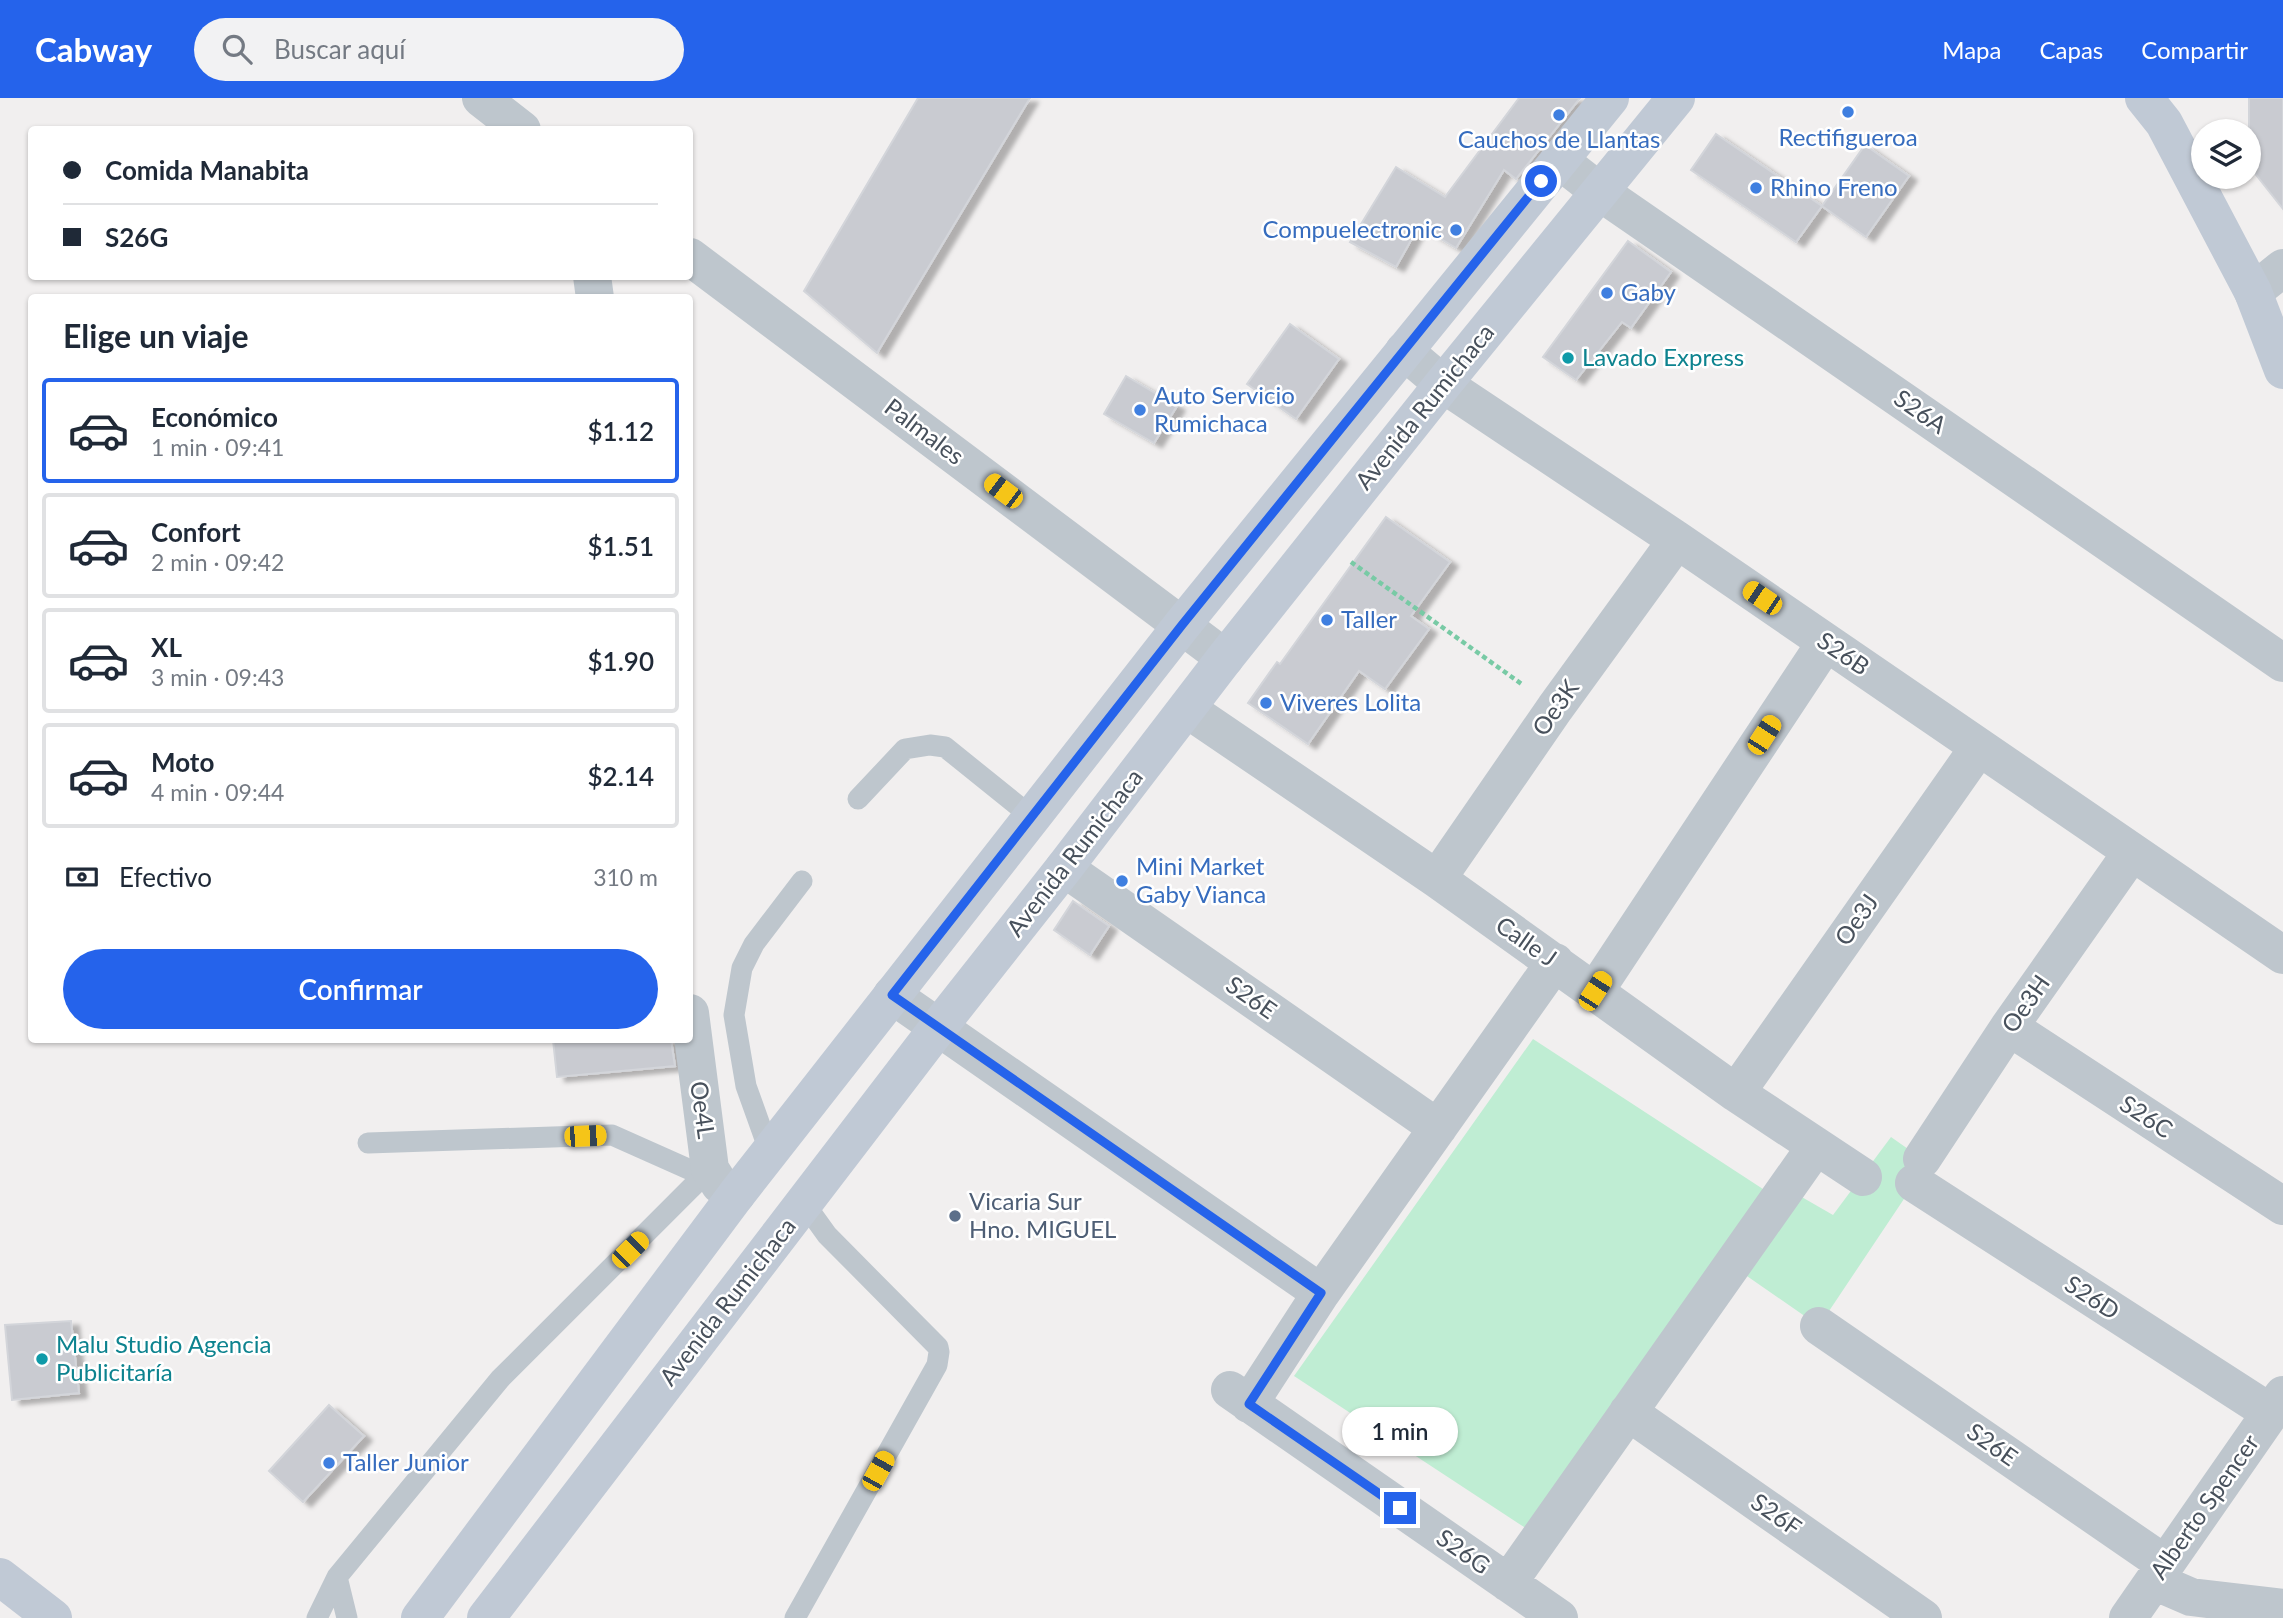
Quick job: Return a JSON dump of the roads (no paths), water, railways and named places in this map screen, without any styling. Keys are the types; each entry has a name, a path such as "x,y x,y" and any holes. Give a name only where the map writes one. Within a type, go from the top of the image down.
{"street":[{"path":"481,98 517,126"},
{"path":"420,1618 717,1180 770,1153 1182,625 1610,98"},
{"name":"Avenida Rumichaca","path":"485,1618 1225,658 1676,98"},
{"path":"2144,98 2164,123 2253,292 2283,370"},
{"name":"S26A","path":"1559,160 1600,192 2283,663"},
{"name":"Palmales","path":"693,259 1225,658"},
{"path":"2253,292 2283,268"},
{"name":"S26B","path":"1404,351 1443,384 1678,540 2283,956"},
{"name":"Oe3K","path":"1437,879 1555,708 1678,540"},
{"path":"1595,991 1826,642"},
{"name":"Calle J","path":"1187,709 1437,879 1736,1093 1863,1177"},
{"name":"Oe3J","path":"1736,1093 1979,747"},
{"name":"Oe3H","path":"1918,1171 2010,1027 2132,852"},
{"name":"S26E","path":"1064,868 1438,1128"},
{"path":"892,995 937,1029 1321,1293 1555,962"},
{"name":"S26C","path":"2010,1027 2283,1206"},
{"name":"Oe4L","path":"693,1032 717,1180"},
{"path":"1508,1583 1816,1146"},
{"name":"S26D","path":"1918,1171 2277,1404"},
{"name":"S26G","path":"1321,1293 1240,1397 1559,1618"},
{"name":"S26E","path":"1819,1326 2190,1597 2283,1608"},
{"name":"Alberto Spencer","path":"2128,1618 2277,1404"},
{"name":"S26F","path":"1628,1412 1923,1618"},
{"path":"0,1577 52,1618"}],"lane":[{"path":"858,799 905,749 930,745 945,747 1031,817"},
{"path":"770,1153 746,1086 734,1015 742,968 754,944 802,881"},
{"path":"317,1618 337,1577 500,1379 717,1180 612,1135 368,1143"},
{"path":"795,1618 937,1365 939,1352 938,1347 827,1235 804,1202"},
{"path":"337,1577 347,1618"}],"place":[{"name":"Rectifigueroa","path":"1848,112"},
{"name":"Cauchos de Llantas","path":"1559,115"},
{"name":"Rhino Freno","path":"1756,188"},
{"name":"Compuelectronic","path":"1456,230"},
{"name":"Gaby","path":"1607,293"},
{"name":"Lavado Express","path":"1568,358"},
{"name":"Auto Servicio Rumichaca","path":"1140,410"},
{"name":"Taller","path":"1327,620"},
{"name":"Viveres Lolita","path":"1266,703"},
{"name":"Mini Market Gaby Vianca","path":"1122,881"},
{"name":"Vicaria Sur Hno. MIGUEL","path":"955,1216"},
{"name":"Malu Studio Agencia Publicitaría","path":"42,1359"},
{"name":"Taller Junior","path":"329,1463"}]}
